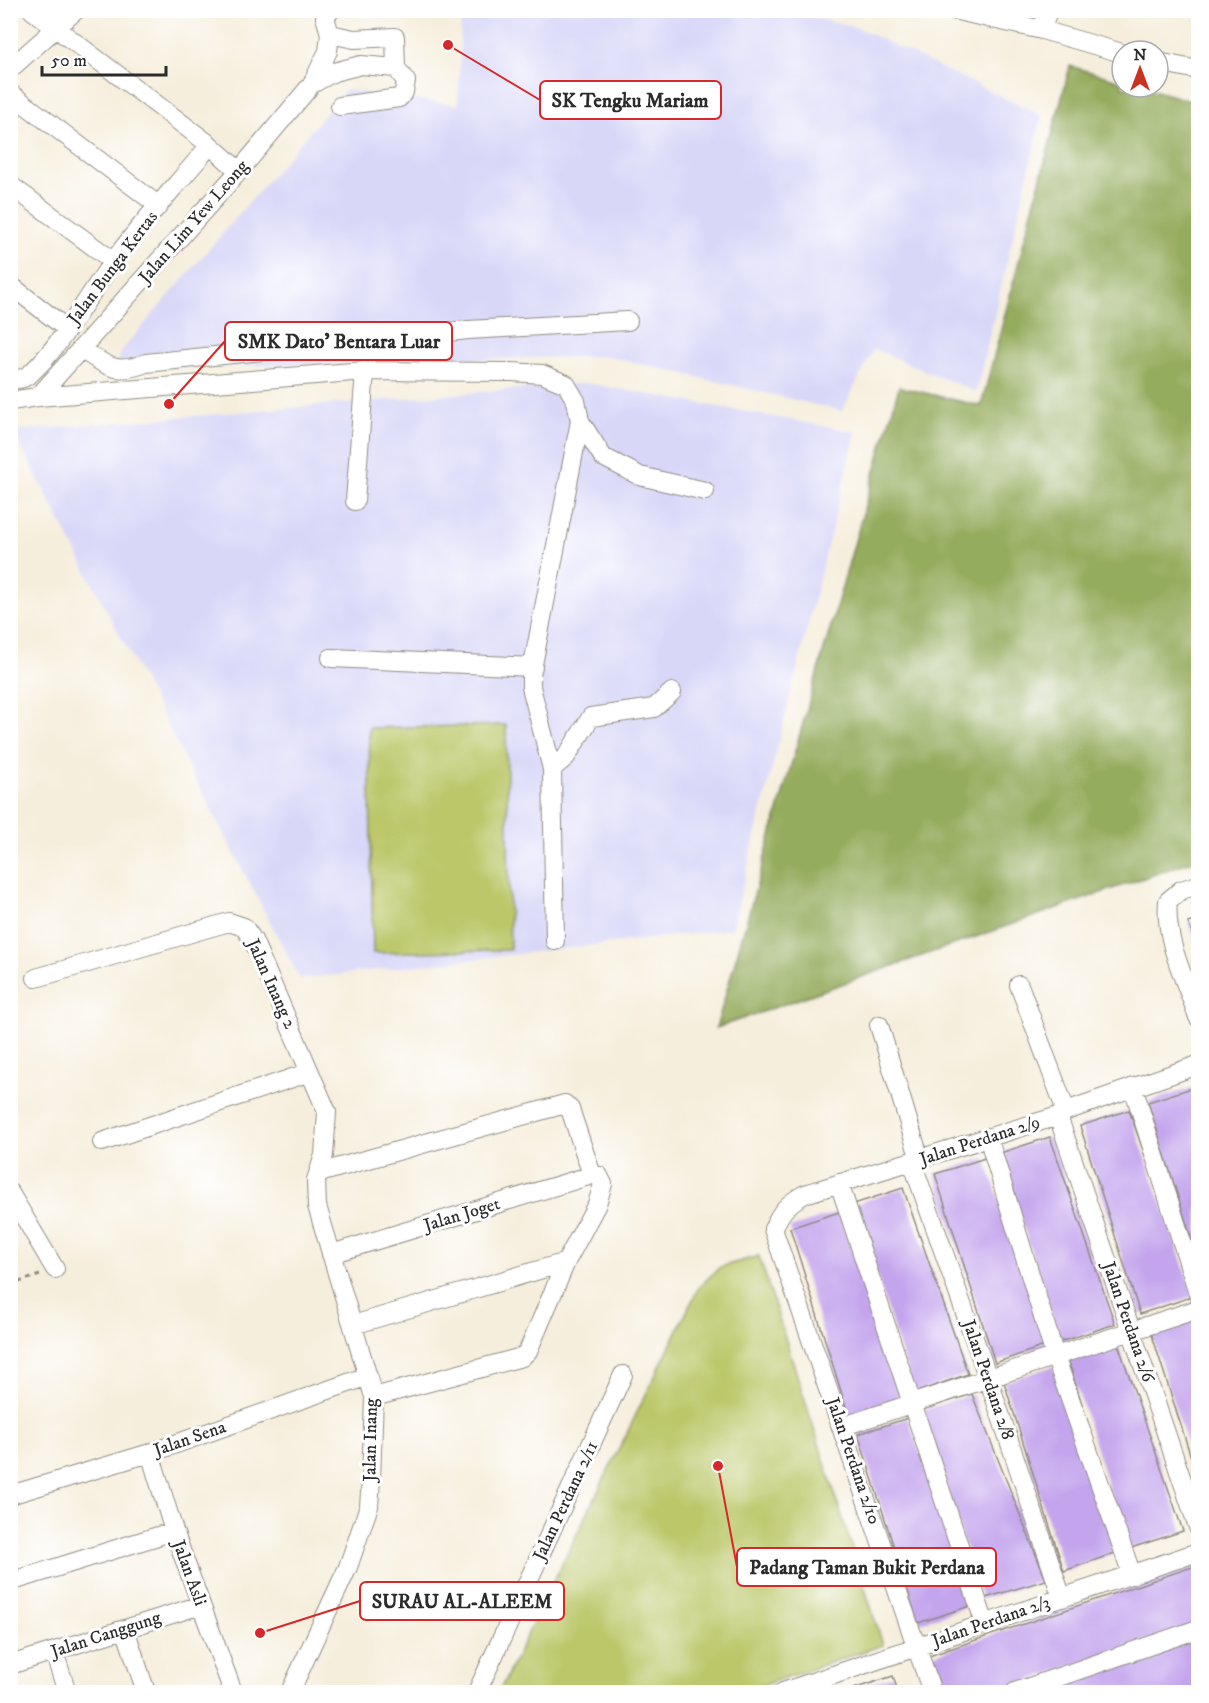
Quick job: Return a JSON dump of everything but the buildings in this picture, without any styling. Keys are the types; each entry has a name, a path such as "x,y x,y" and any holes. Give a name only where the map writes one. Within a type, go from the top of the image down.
{"street":[{"path":"32,10 210,145 239,171"},
{"path":"10,69 76,10"},
{"path":"954,10 1042,30 1110,50"},
{"path":"1042,30 1048,10"},
{"path":"326,18 354,39 395,37 396,68 406,81 404,92 399,98 340,106"},
{"name":"Jalan Lim Yew Leong","path":"38,397 239,171 312,84 328,51 326,18"},
{"path":"1170,64 1198,70"},
{"path":"312,84 334,72 361,65 396,68"},
{"path":"10,93 159,206"},
{"name":"Jalan Bunga Kertas","path":"10,378 16,380 25,378 33,371 67,329 113,261 210,145"},
{"path":"10,185 113,261"},
{"path":"10,285 67,329"},
{"path":"82,350 114,370 123,370 146,363 457,331 628,321"},
{"path":"355,501 365,371"},
{"path":"10,401 365,371 542,374 566,384 576,401 580,421 603,458 640,476 705,491"},
{"path":"555,941 552,769 531,687 580,421"},
{"path":"331,658 533,667"},
{"path":"552,769 566,758 591,717 654,708 672,692"},
{"path":"1198,885 1181,890 1168,901 1167,918 1171,938 1198,1017"},
{"name":"Jalan Inang 2","path":"36,978 229,922 244,927 253,940 327,1112 324,1155 317,1176"},
{"name":"Jalan Perdana 2/6","path":"1019,985 1131,1331 1198,1527"},
{"name":"Jalan Perdana 2/8","path":"879,1025 916,1161 1062,1598"},
{"name":"Jalan Perdana 2/9","path":"773,1229 781,1212 790,1202 839,1184 1062,1113 1198,1065"},
{"path":"102,1142 310,1072"},
{"path":"1133,1087 1198,1293"},
{"path":"317,1176 565,1104 570,1109 592,1175 599,1176 603,1184 597,1204 566,1262 528,1351 522,1357 374,1397"},
{"path":"988,1137 1055,1356 1132,1575"},
{"name":"Jalan Joget","path":"331,1254 592,1175"},
{"name":"Jalan Inang","path":"290,1692 361,1533 369,1506 374,1397 317,1206 317,1176"},
{"path":"839,1184 986,1624"},
{"path":"10,1193 55,1269"},
{"name":"Jalan Perdana 2/10","path":"773,1229 932,1692"},
{"path":"353,1325 566,1262"},
{"path":"841,1427 1198,1309"},
{"name":"Jalan Perdana 2/11","path":"477,1692 623,1375"},
{"name":"Jalan Sena","path":"10,1496 150,1453 368,1376"},
{"name":"Jalan Asli","path":"150,1453 174,1530 233,1692"},
{"path":"10,1582 174,1530"},
{"name":"Jalan Perdana 2/3","path":"783,1692 1198,1552"},
{"name":"Jalan Canggung","path":"10,1665 201,1605"},
{"path":"125,1629 146,1692"},
{"path":"1015,1692 1198,1629"},
{"path":"54,1652 67,1692"}],"path":[{"path":"10,1285 55,1269"}],"shaded area":[{"path":"461,11 784,11 858,28 1042,116 976,392 874,349 842,411 607,356 115,369 122,350 346,90 458,105"},
{"path":"587,383 856,432 732,929 300,979 13,431"}],"green space":[{"path":"1070,66 1110,78 1110,99 1170,99 1170,95 1198,103 1198,859 716,1028 899,387 981,406"},
{"path":"506,725 510,950 373,953 369,728"},
{"path":"759,1256 883,1645 743,1692 499,1692 699,1287 720,1267"}],"place":[{"name":"SK Tengku Mariam","path":"448,45"},
{"name":"SMK Dato' Bentara Luar","path":"169,404"},
{"name":"Padang Taman Bukit Perdana","path":"718,1466"},
{"name":"SURAU AL-ALEEM","path":"260,1633"}]}
